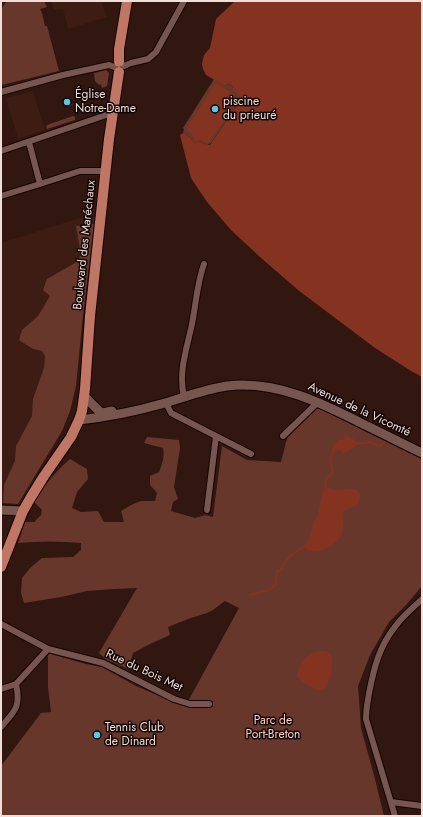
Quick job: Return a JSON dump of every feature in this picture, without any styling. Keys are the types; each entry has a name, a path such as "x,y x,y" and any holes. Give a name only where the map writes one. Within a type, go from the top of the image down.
{"main road":[{"name":"Boulevard des Maréchaux","path":"1,567 31,497 71,437 82,411 90,316 112,113 127,1"},
{"name":"Avenue de la Vicomté","path":"79,420 112,416 224,387 247,385 276,389 318,402 422,453"},
{"name":"Avenue de la Vicomté","path":"84,396 103,413 131,408 145,408"},
{"path":"1,510 24,511"}],"street":[{"path":"1,92 63,75 109,65 119,69 131,63 148,59 159,49 184,1"},
{"path":"1,151 112,113"},
{"path":"28,142 40,184"},
{"path":"1,196 80,171 106,171"},
{"path":"184,397 182,389 182,372 185,352 192,325 201,272 204,264"},
{"path":"283,436 318,402"},
{"path":"166,403 171,413 251,454"},
{"path":"207,510 216,436"},
{"path":"395,816 366,719 367,699 377,659 383,645 398,623 422,599"},
{"name":"Rue du Bois Met","path":"1,624 48,649 102,663 174,699 190,704 209,704"},
{"path":"1,689 16,684 48,649"},
{"path":"1,727 15,710 18,702 16,684"},
{"path":"391,802 422,806"}],"shaded area":[{"path":"51,1 101,1 107,17 68,29 63,9 54,10"},
{"path":"235,1 422,1 422,377 375,348 298,290 231,230 207,202 191,178 180,135 183,133 194,142 199,141 210,145 240,101 239,96 233,91 231,85 229,84 225,86 206,75 202,64 204,55 210,48 216,19"},
{"name":"piscine du prieuré","path":"215,84 218,84 236,96 237,101 209,142 206,143 199,140 195,141 193,135 188,131 187,127"},
{"path":"33,91 45,130 18,139 6,98"},
{"path":"80,218 95,219 70,411 62,431 18,504 1,503 1,243"},
{"path":"345,435 352,438 357,443 347,452 343,453 338,450 333,454 331,450 333,446 338,440 344,440"},
{"path":"324,486 336,490 357,490 359,492 360,500 356,506 343,512 343,531 337,541 323,550 312,551 303,546 309,539 313,523 317,517"},
{"path":"318,651 325,651 331,654 332,657 331,671 327,685 325,688 319,690 304,683 297,676 306,657"}],"green space":[{"path":"7,1 44,1 47,7 40,9 45,26 47,26 59,71 1,84 1,9"},
{"path":"106,70 109,73 107,86 102,88 101,84 99,85 95,81 94,73"},
{"name":"piscine du prieuré","path":"214,79 225,86 229,84 231,85 233,91 239,96 240,101 211,143 207,145 199,141 196,143 183,133 183,128"},
{"path":"73,116 75,117 75,120 47,129 46,128 47,125"},
{"path":"94,224 76,386 70,411 62,431 18,504 3,503 4,485 15,461 16,446 32,416 33,399 44,368 45,356 42,351 33,349 19,340 22,330 38,316 50,296 43,290 47,279 75,263 81,255 76,226"},
{"name":"Parc de Port-Breton","path":"318,408 422,459 422,586 389,622 370,655 358,686 361,728 384,816 1,816 1,766 41,713 51,712 48,687 48,653 102,667 136,686 171,701 186,705 239,608 225,601 207,613 168,627 170,635 133,653 130,664 131,670 107,660 99,653 137,588 87,591 24,603 21,593 22,578 30,568 42,558 73,557 81,550 81,543 18,543 25,522 34,522 41,515 42,510 34,502 46,485 70,459 87,469 88,479 77,492 72,508 81,512 98,511 104,522 124,522 121,511 141,501 155,501 157,493 150,485 150,476 159,472 164,451 163,448 144,443 147,437 179,440 180,448 174,487 178,499 173,502 171,511 195,518 205,515 213,517 222,446 247,460 281,462 288,437"}],"waterway":[{"path":"356,444 369,442 380,446 385,442"},
{"path":"325,489 327,478 332,474 331,455 333,452"},
{"path":"250,595 269,590 275,585 278,571 282,569 290,556 305,545"}],"place":[{"name":"Église Notre-Dame","path":"67,102"},
{"name":"piscine du prieuré","path":"215,109"},
{"name":"Tennis Club de Dinard","path":"97,735"}]}
